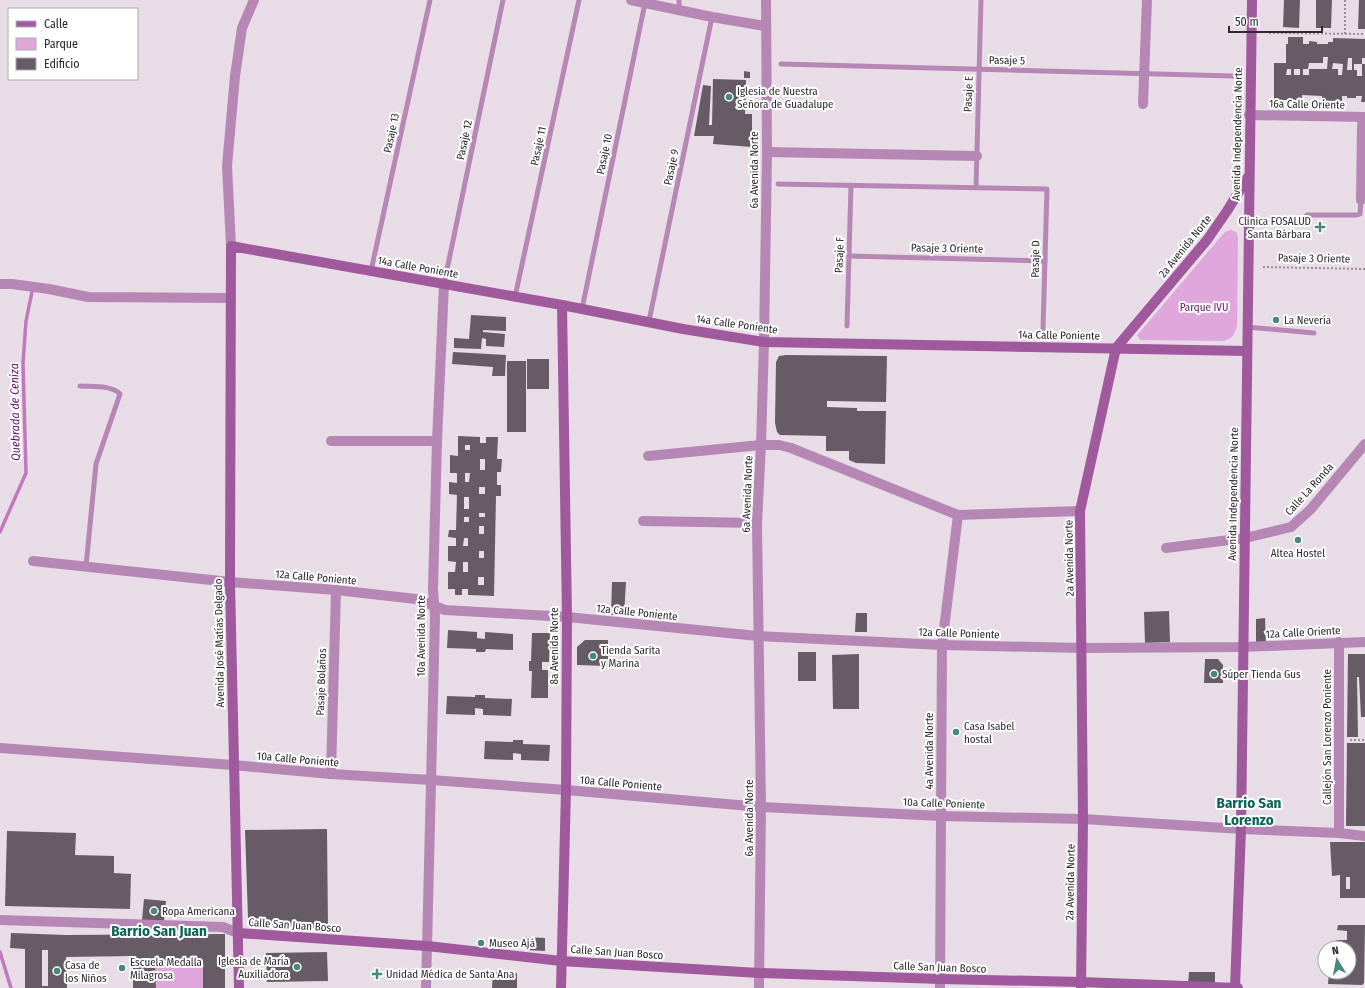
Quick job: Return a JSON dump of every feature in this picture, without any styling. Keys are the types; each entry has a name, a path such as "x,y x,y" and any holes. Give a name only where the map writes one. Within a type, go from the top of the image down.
{"street":[{"path":"231,246 226,166 234,84 242,28 254,0"},
{"path":"631,0 645,3 679,5 712,17 765,26"},
{"name":"6a Avenida Norte","path":"759,988 761,807 756,523 761,445 764,342 767,152 766,0"},
{"path":"1143,104 1147,0"},
{"name":"Avenida Independencia Norte","path":"1236,988 1241,829 1248,177 1252,0"},
{"name":"16a Calle Oriente","path":"1250,116 1364,117"},
{"path":"1361,200 1362,127 1364,117"},
{"path":"767,152 976,156"},
{"name":"2a Avenida Norte","path":"1081,985 1083,819 1080,511 1116,348 1207,240 1248,177"},
{"name":"14a Calle Poniente","path":"231,246 562,305 683,329 764,342 1247,350"},
{"name":"Avenida José Matías Delgado","path":"231,246 230,582 239,988"},
{"path":"0,284 12,284 49,289 88,297 231,298"},
{"name":"10a Avenida Norte","path":"426,988 435,607 433,589 437,441 444,284"},
{"name":"8a Avenida Norte","path":"561,988 560,960 566,790 567,616 562,305"},
{"path":"331,441 437,441"},
{"name":"Calle La Ronda","path":"1166,548 1245,538 1291,527 1311,509 1365,444"},
{"path":"648,456 761,445 779,445 791,448 958,515 1080,511"},
{"name":"4a Avenida Norte","path":"940,983 942,645 958,515"},
{"path":"643,520 756,523"},
{"name":"12a Calle Poniente","path":"32,561 230,582 336,590 416,599 445,610 567,616 758,636 942,645 1082,648 1243,647"},
{"name":"Pasaje Bolaños","path":"331,774 336,590"},
{"name":"Callejón San Lorenzo Poniente","path":"1339,642 1339,833"},
{"name":"12a Calle Oriente","path":"1243,647 1365,642"},
{"name":"10a Calle Poniente","path":"0,748 233,765 331,774 566,790 761,807 940,816 1083,819 1241,829 1339,833 1365,836"},
{"name":"Calle San Juan Bosco","path":"0,920 223,927 238,933 427,946 560,960 940,983 1236,988"}],"lane":[{"name":"Pasaje 13","path":"371,271 430,0"},
{"name":"Pasaje 12","path":"444,284 503,0"},
{"name":"Pasaje 11","path":"515,297 579,0"},
{"name":"Pasaje E","path":"976,188 981,0"},
{"name":"Pasaje 10","path":"582,309 645,3"},
{"name":"Pasaje 9","path":"649,322 712,17"},
{"name":"Pasaje 5","path":"781,64 1233,76"},
{"path":"778,184 976,188"},
{"name":"Pasaje F","path":"847,326 851,185"},
{"name":"Pasaje D","path":"976,188 1047,189 1043,330"},
{"path":"1307,215 1357,215 1360,214 1361,200"},
{"name":"Pasaje 3 Oriente","path":"849,256 1045,261"},
{"path":"1247,327 1314,333"},
{"path":"80,386 111,389 116,390 120,394 96,464 86,566"}],"path":[{"path":"1345,0 1345,34"},
{"path":"1269,33 1365,34"},
{"name":"Pasaje 3 Oriente","path":"1263,267 1365,269"},
{"path":"1347,740 1365,740"}],"green space":[{"name":"Parque IVU","path":"1231,230 1236,232 1238,237 1237,326 1233,336 1224,341 1140,340 1137,335 1224,233"},
{"path":"155,961 203,961 203,988 156,988"}],"building":[{"path":"1284,0 1300,0 1299,28 1283,27"},
{"path":"1316,0 1332,0 1331,28 1316,28"},
{"path":"1359,0 1365,0 1365,29 1358,29"},
{"path":"1288,37 1303,37 1303,44 1309,44 1309,41 1317,42 1317,44 1328,44 1328,42 1333,42 1333,38 1365,39 1365,58 1362,58 1362,64 1365,64 1365,102 1361,102 1362,96 1347,98 1347,96 1342,96 1342,101 1322,101 1322,96 1302,95 1302,100 1274,99 1274,63 1286,63 1286,44 1288,44","holes":["1323,57 1328,57 1327,69 1309,69 1309,75 1303,75 1303,69 1308,69 1309,63 1323,63","1348,58 1352,58 1352,70 1347,70","1333,63 1343,64 1342,75 1338,75 1338,69 1332,69","1354,64 1362,64 1362,76 1357,76 1357,70 1354,70","1287,69 1291,69 1291,75 1286,75","1294,69 1300,69 1300,75 1294,75"]},
{"path":"744,71 750,72 750,78 744,78"},
{"name":"Iglesia de Nuestra Señora de Guadalupe","path":"713,79 746,80 745,114 752,114 752,147 713,144 714,136 694,136 703,85 711,86 709,125 712,125"},
{"path":"471,315 506,317 506,331 483,330 483,332 505,334 504,347 486,346 486,339 482,338 481,349 454,348 454,338 469,339"},
{"path":"453,352 506,355 505,376 492,376 493,367 452,364"},
{"path":"779,356 887,356 886,402 827,401 827,407 857,408 857,411 886,411 885,464 856,463 849,460 849,451 826,451 826,436 780,435 777,432 775,423 776,362"},
{"path":"527,359 549,359 549,389 527,389"},
{"path":"507,361 526,361 526,432 507,432"},
{"path":"458,436 480,437 480,443 486,443 486,437 498,437 497,459 502,459 501,472 497,472 497,485 501,485 501,496 496,496 494,596 468,595 468,589 462,589 462,595 455,595 455,589 448,589 448,572 455,572 456,562 448,561 448,546 456,546 456,538 448,537 449,530 456,530 457,495 449,494 449,482 457,483 457,473 450,473 450,455 458,456","holes":["465,445 470,445 470,450 465,450","480,459 485,459 485,470 480,470","465,473 470,473 469,482 465,482","479,487 485,487 485,494 479,494","464,497 469,497 469,509 464,509","479,513 485,513 485,517 479,517","464,517 469,517 469,522 464,522","479,526 484,526 484,534 479,534","464,538 468,538 468,546 463,546","479,551 484,551 484,558 479,558","463,562 468,562 468,572 463,572","478,577 484,577 484,585 478,585"]},
{"path":"612,582 626,582 624,615 611,615"},
{"path":"1169,611 1170,642 1145,643 1144,612"},
{"path":"856,613 867,613 867,632 855,632"},
{"path":"1265,618 1266,645 1256,645 1256,619"},
{"path":"448,630 477,632 477,638 485,639 485,632 513,634 513,650 486,649 485,652 476,652 476,649 447,648"},
{"path":"532,633 550,633 549,662 542,662 542,670 548,670 548,698 531,698 532,671 529,671 529,661 531,661"},
{"name":"Tienda Sarita y Marina","path":"585,640 608,640 608,666 577,665 577,647"},
{"path":"798,652 816,652 816,681 798,681"},
{"path":"859,654 859,709 833,709 832,655"},
{"path":"1348,654 1365,654 1365,717 1361,717 1359,677 1357,677 1358,737 1347,737"},
{"name":"Súper Tienda Gus","path":"1205,659 1218,659 1223,665 1223,683 1204,683"},
{"path":"475,695 485,695 485,698 512,699 511,716 483,715 483,709 475,708 475,715 446,714 447,696 475,697"},
{"path":"513,740 523,740 523,744 550,745 549,761 521,760 521,754 513,753 513,760 484,759 485,741 513,742"},
{"path":"1347,743 1365,743 1365,826 1346,826"},
{"path":"327,829 328,929 253,924 248,918 245,830"},
{"path":"7,831 76,833 75,855 114,856 114,873 131,874 130,909 5,906"},
{"path":"1330,842 1365,842 1365,898 1340,898 1340,875 1332,876","holes":["1346,877 1350,877 1350,889 1346,889"]},
{"name":"Ropa Americana","path":"144,899 166,901 164,921 142,920"},
{"path":"1338,925 1365,925 1364,983 1362,985 1328,984 1328,980 1357,980 1357,940 1347,940 1347,931 1337,930"},
{"name":"Escuela Medalla Milagrosa","path":"11,933 66,935 225,934 225,988 203,988 203,961 155,961 156,988 133,988 133,956 66,957 67,988 25,988 25,949 10,948","holes":["42,950 48,950 48,986 42,986"]},
{"path":"525,937 545,938 545,951 525,950"},
{"name":"Iglesia de María Auxiliadora","path":"327,952 328,981 267,982 266,953"},
{"path":"493,972 517,973 517,988 492,988"},
{"path":"1189,972 1215,972 1215,986 1188,985"}],"waterway":[{"name":"Quebrada de Ceniza","path":"0,532 26,473 23,363 26,321 33,287"},
{"name":"Quebrada de Ceniza","path":"0,952 11,988"}],"place":[{"name":"Iglesia de Nuestra Señora de Guadalupe","path":"729,97"},
{"name":"Clinica FOSALUD Santa Bárbara","path":"1320,227"},
{"name":"La Nevería","path":"1276,320"},
{"name":"Altea Hostel","path":"1298,540"},
{"name":"Tienda Sarita y Marina","path":"593,656"},
{"name":"Súper Tienda Gus","path":"1214,674"},
{"name":"Casa Isabel hostal","path":"956,732"},
{"name":"Ropa Americana","path":"154,911"},
{"name":"Museo Ajá","path":"481,943"},
{"name":"Iglesia de María Auxiliadora","path":"297,967"},
{"name":"Escuela Medalla Milagrosa","path":"122,968"},
{"name":"Casa de los Niños","path":"57,971"},
{"name":"Unidad Médica de Santa Ana","path":"377,974"}],"district":[{"name":"Barrio San Lorenzo","path":"1249,812"},
{"name":"Barrio San Juan","path":"159,931"}]}
